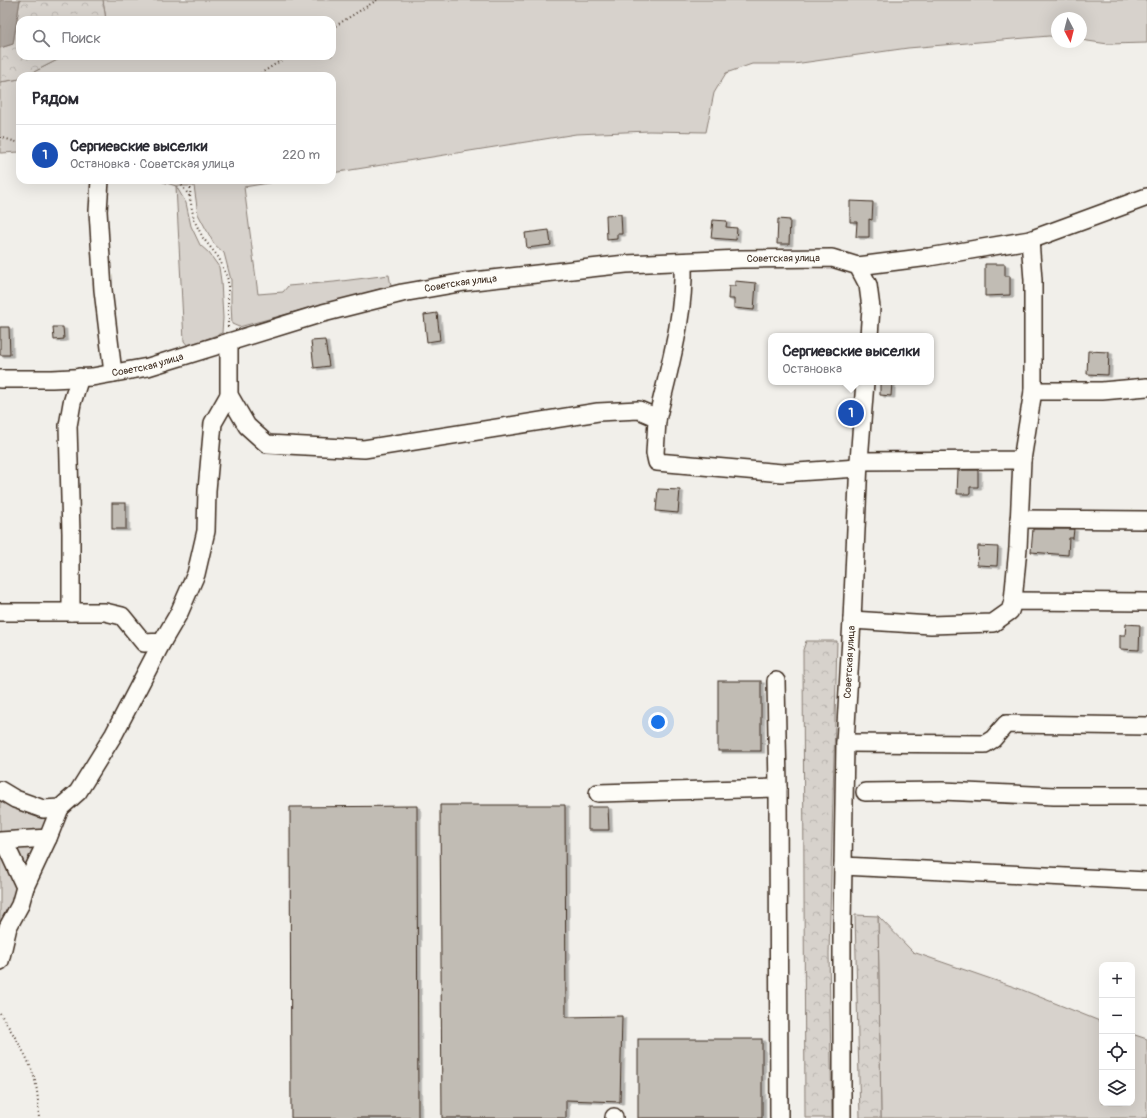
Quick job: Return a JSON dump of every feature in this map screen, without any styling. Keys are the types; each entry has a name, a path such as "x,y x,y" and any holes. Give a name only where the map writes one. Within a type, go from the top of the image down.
{"street":[{"path":"100,184 98,219 103,290 113,373"},
{"path":"869,333 871,308 868,286 858,266 928,257 1030,240 1147,197"},
{"path":"852,620 931,625 993,623 1010,611 1013,601 1022,460 1033,391 1033,280 1030,240"},
{"name":"Советская улица","path":"0,379 80,378 148,367 330,312 402,293 457,283 626,264 741,259 832,258 858,266"},
{"path":"684,262 684,282 678,328 657,420 654,453 657,462 782,473 858,465 1022,460"},
{"path":"0,961 2,939 20,905 25,887 60,808 78,792 114,734 162,642 179,613 196,574 206,531 213,423 229,395 229,342"},
{"path":"71,612 71,533 68,426 72,402 80,378"},
{"name":"Советская улица","path":"842,1118 842,942 845,743 852,620 858,465 865,385"},
{"path":"1033,391 1102,391 1147,388"},
{"path":"229,395 247,426 267,444 364,449 598,412 639,410 653,416 657,420"},
{"path":"1019,519 1147,520"},
{"path":"1013,601 1147,602"},
{"path":"0,612 105,612 122,616 144,643 162,642"},
{"path":"776,681 780,1118"},
{"path":"845,743 985,744 992,740 1006,724 1147,726"},
{"path":"598,793 778,788"},
{"path":"0,790 15,799 44,809 60,808"},
{"path":"865,792 942,791 1054,796 1147,796"},
{"path":"0,842 48,838"},
{"path":"0,842 7,848 25,887"},
{"path":"843,866 1147,881"}],"path":[{"path":"336,26 377,0"},
{"path":"263,72 282,60"},
{"path":"0,137 16,142"},
{"path":"181,184 190,198"},
{"path":"191,184 190,198 194,220 203,238 219,258 228,280 227,312 229,342"},
{"path":"0,1013 24,1053 33,1075 38,1098 39,1118"}],"green space":[{"path":"20,0 103,0 105,16 17,16"},
{"path":"103,0 1147,0 1147,43 1108,44 1087,41 1087,12 1051,12 1051,36 908,48 794,64 752,64 726,73 714,93 706,132 649,131 576,134 336,172 336,72 34,72 57,60 336,60 336,16 105,16"},
{"path":"16,25 16,60 57,60 34,72 16,72 16,80 0,82 0,48 13,44"},
{"path":"16,80 16,152 0,153 0,82"},
{"path":"170,184 262,184 244,187 258,294 283,292 288,286 389,275 391,286 239,327 232,324 231,280 224,253 214,244 198,214 194,186 176,186"},
{"path":"176,186 186,203 191,226 200,245 209,253 219,267 221,281 223,318 222,333 188,346 184,341"},
{"path":"806,641 837,641 829,954 832,1118 805,1118 803,650"},
{"path":"0,791 59,812 0,961"},
{"path":"855,915 878,916 881,1118 860,1118"},
{"path":"878,916 913,952 1020,989 1099,1021 1099,1106 1135,1106 1135,1035 1147,1039 1147,1118 881,1118"}],"shaded area":[{"path":"0,0 20,0 17,16 16,16 13,44 0,48"}],"building":[{"path":"850,201 873,202 872,220 869,219 869,237 856,237 857,222 850,222"},
{"path":"621,214 622,234 617,234 617,239 607,240 606,215"},
{"path":"778,219 790,220 789,244 777,244"},
{"path":"713,220 727,221 726,227 737,228 736,240 711,238"},
{"path":"549,230 551,245 527,248 525,233"},
{"path":"985,264 1005,264 1005,276 1010,276 1010,295 985,296"},
{"path":"735,281 756,283 754,310 734,308 734,299 728,299 729,286 735,286"},
{"path":"437,313 440,340 427,342 424,315"},
{"path":"0,327 9,327 10,355 0,355"},
{"path":"53,327 63,327 64,339 54,340"},
{"path":"325,340 329,366 314,368 311,341"},
{"path":"1088,351 1109,352 1108,375 1087,374"},
{"path":"880,385 892,385 891,396 880,395"},
{"path":"958,470 978,470 978,487 970,487 970,494 957,494"},
{"path":"658,489 680,490 678,513 656,511"},
{"path":"112,503 126,503 126,529 112,529"},
{"path":"1033,529 1074,529 1073,538 1069,538 1068,555 1031,552"},
{"path":"978,546 998,547 997,566 977,565"},
{"path":"1126,624 1140,625 1139,650 1120,649 1120,635 1125,635"},
{"path":"718,681 761,681 761,751 718,751"},
{"path":"440,805 565,805 566,1017 622,1016 620,1102 566,1100 566,1118 442,1118"},
{"path":"417,806 418,1118 291,1118 290,807"},
{"path":"588,807 608,807 609,830 588,830"},
{"path":"638,1039 762,1039 762,1118 638,1118"}],"place":[{"name":"Сергиевские выселки","path":"851,413"}]}
